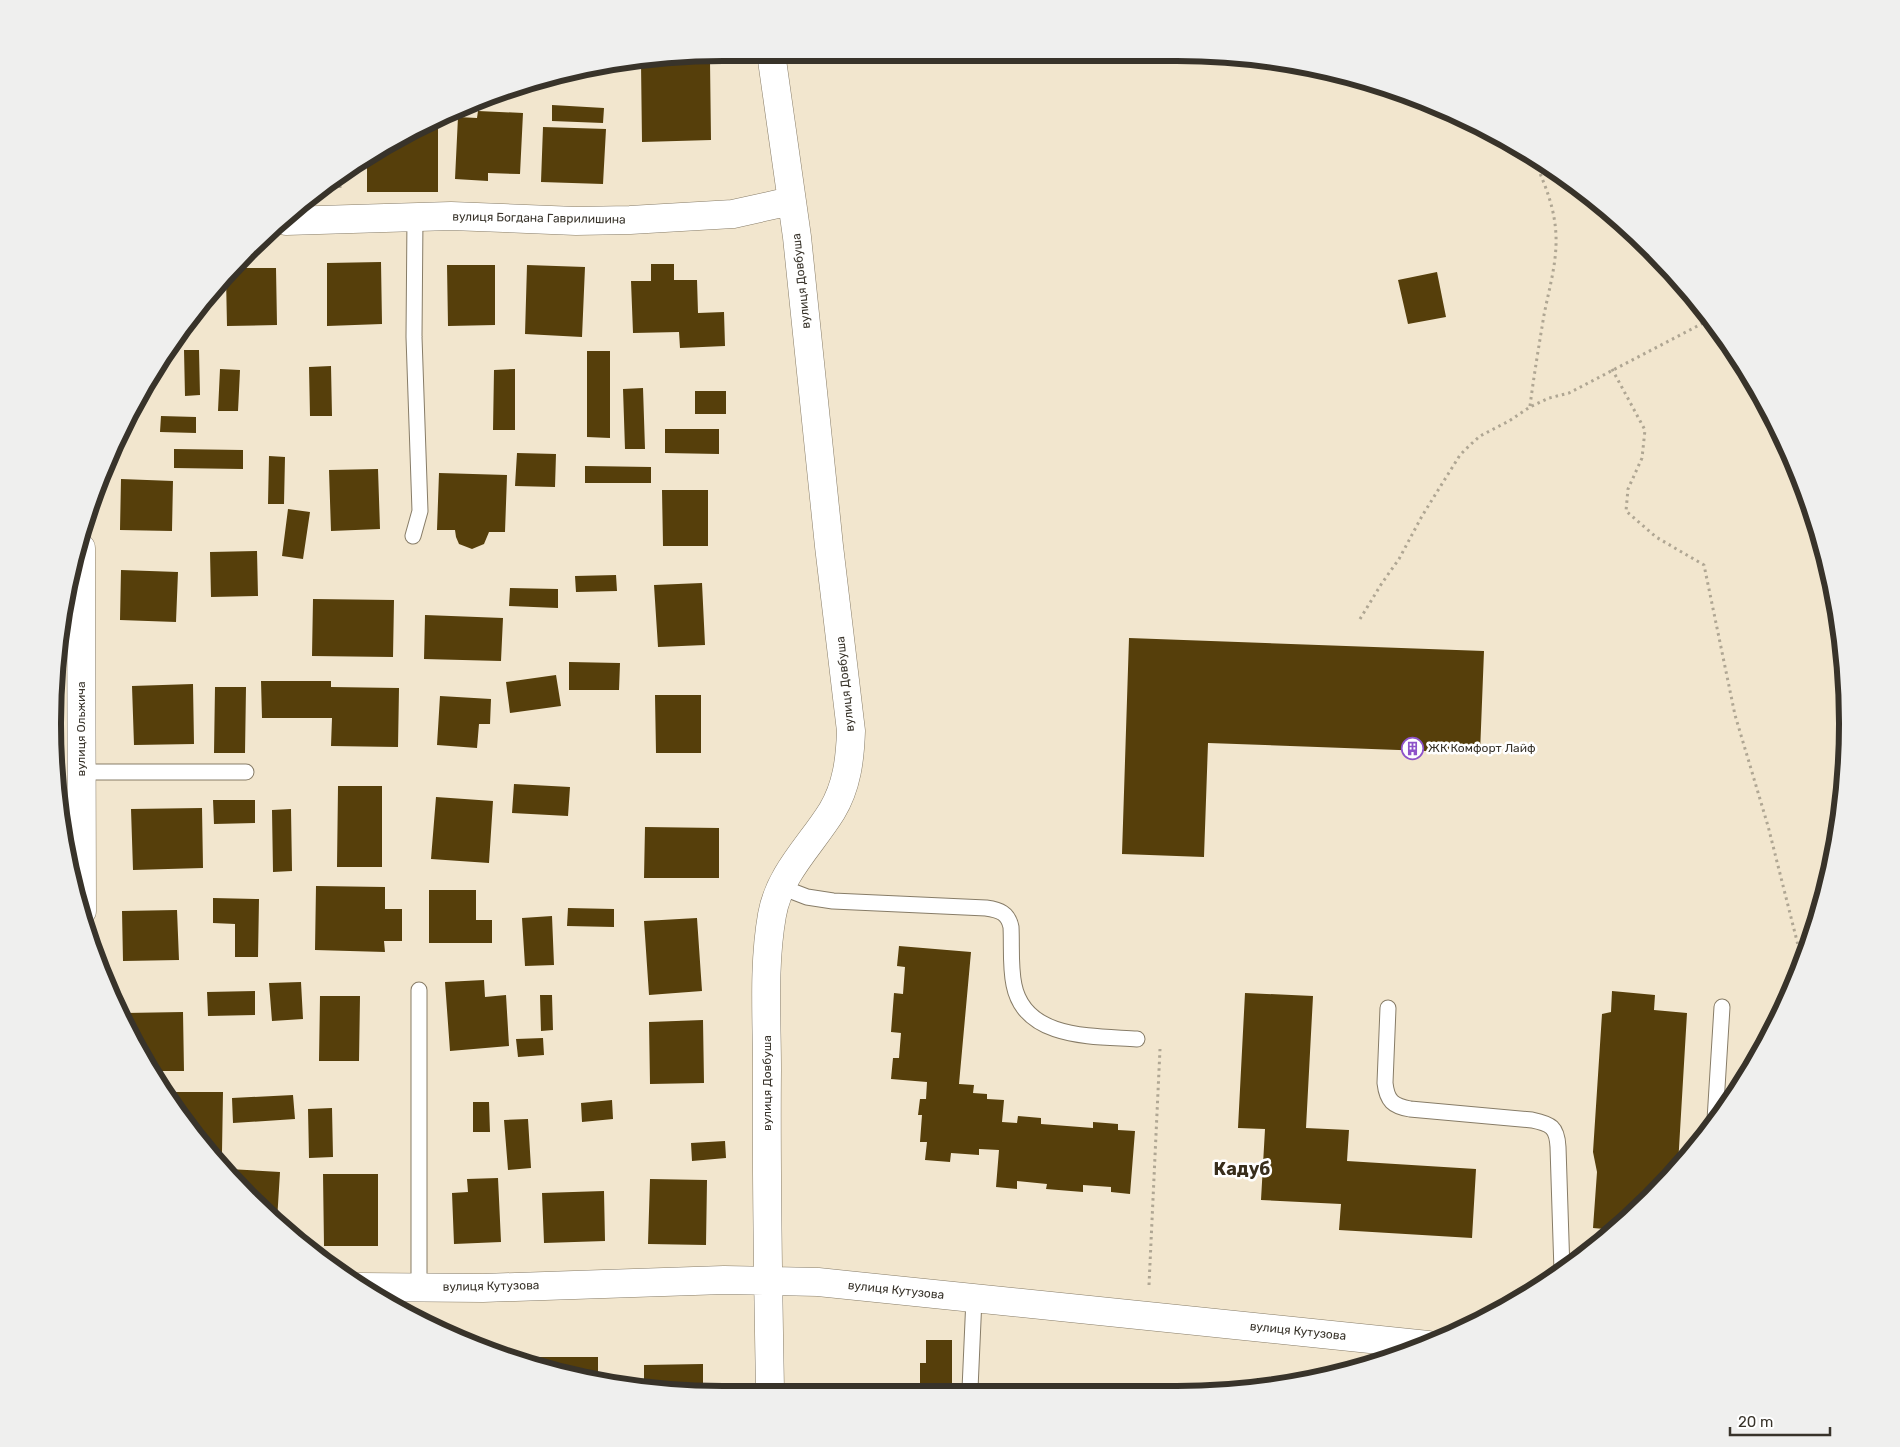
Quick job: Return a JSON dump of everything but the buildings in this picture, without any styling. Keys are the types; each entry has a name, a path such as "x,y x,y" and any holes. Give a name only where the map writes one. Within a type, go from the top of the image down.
{"street":[{"name":"вулиця Довбуша","path":"770,1386 766,1190 769,945 772,913 781,887 838,798 848,770 851,731 829,546 801,275 772,61"},
{"name":"вулиця Богдана Гаврилишина","path":"293,221 451,216 576,221 695,218 733,214 791,201"},
{"name":"вулиця Ольжича","path":"80,568 82,886"},
{"name":"вулиця Кутузова","path":"376,1287 484,1288 768,1280 818,1282 1409,1343"}],"lane":[{"path":"413,536 420,511 414,337 415,217"},
{"path":"81,772 246,772"},
{"path":"781,887 808,897 826,900 986,908 1003,913 1009,919 1011,927 1014,986 1024,1008 1038,1021 1061,1031 1137,1039"},
{"path":"419,990 419,1287"},
{"path":"1716,1107 1722,1007"},
{"path":"1388,1008 1385,1083 1386,1095 1390,1102 1399,1107 1410,1109 1532,1120 1553,1127 1556,1132 1558,1147 1562,1262"},
{"path":"970,1386 974,1298"}],"path":[{"path":"1530,406 1538,350 1556,260 1554,212 1548,189 1539,170"},
{"path":"1360,619 1399,559 1422,516 1460,455 1480,436 1509,421 1530,406 1549,398 1569,393 1704,323"},
{"path":"1612,369 1645,430 1642,458 1628,489 1626,511 1656,537 1704,565 1735,715 1768,826 1799,949"},
{"path":"1137,1039 1157,1042 1160,1052 1148,1316"}],"place":[{"name":"ЖК Комфорт Лайф","path":"1412,748"}],"district":[{"name":"Кадуб","path":"1242,1169"}]}
